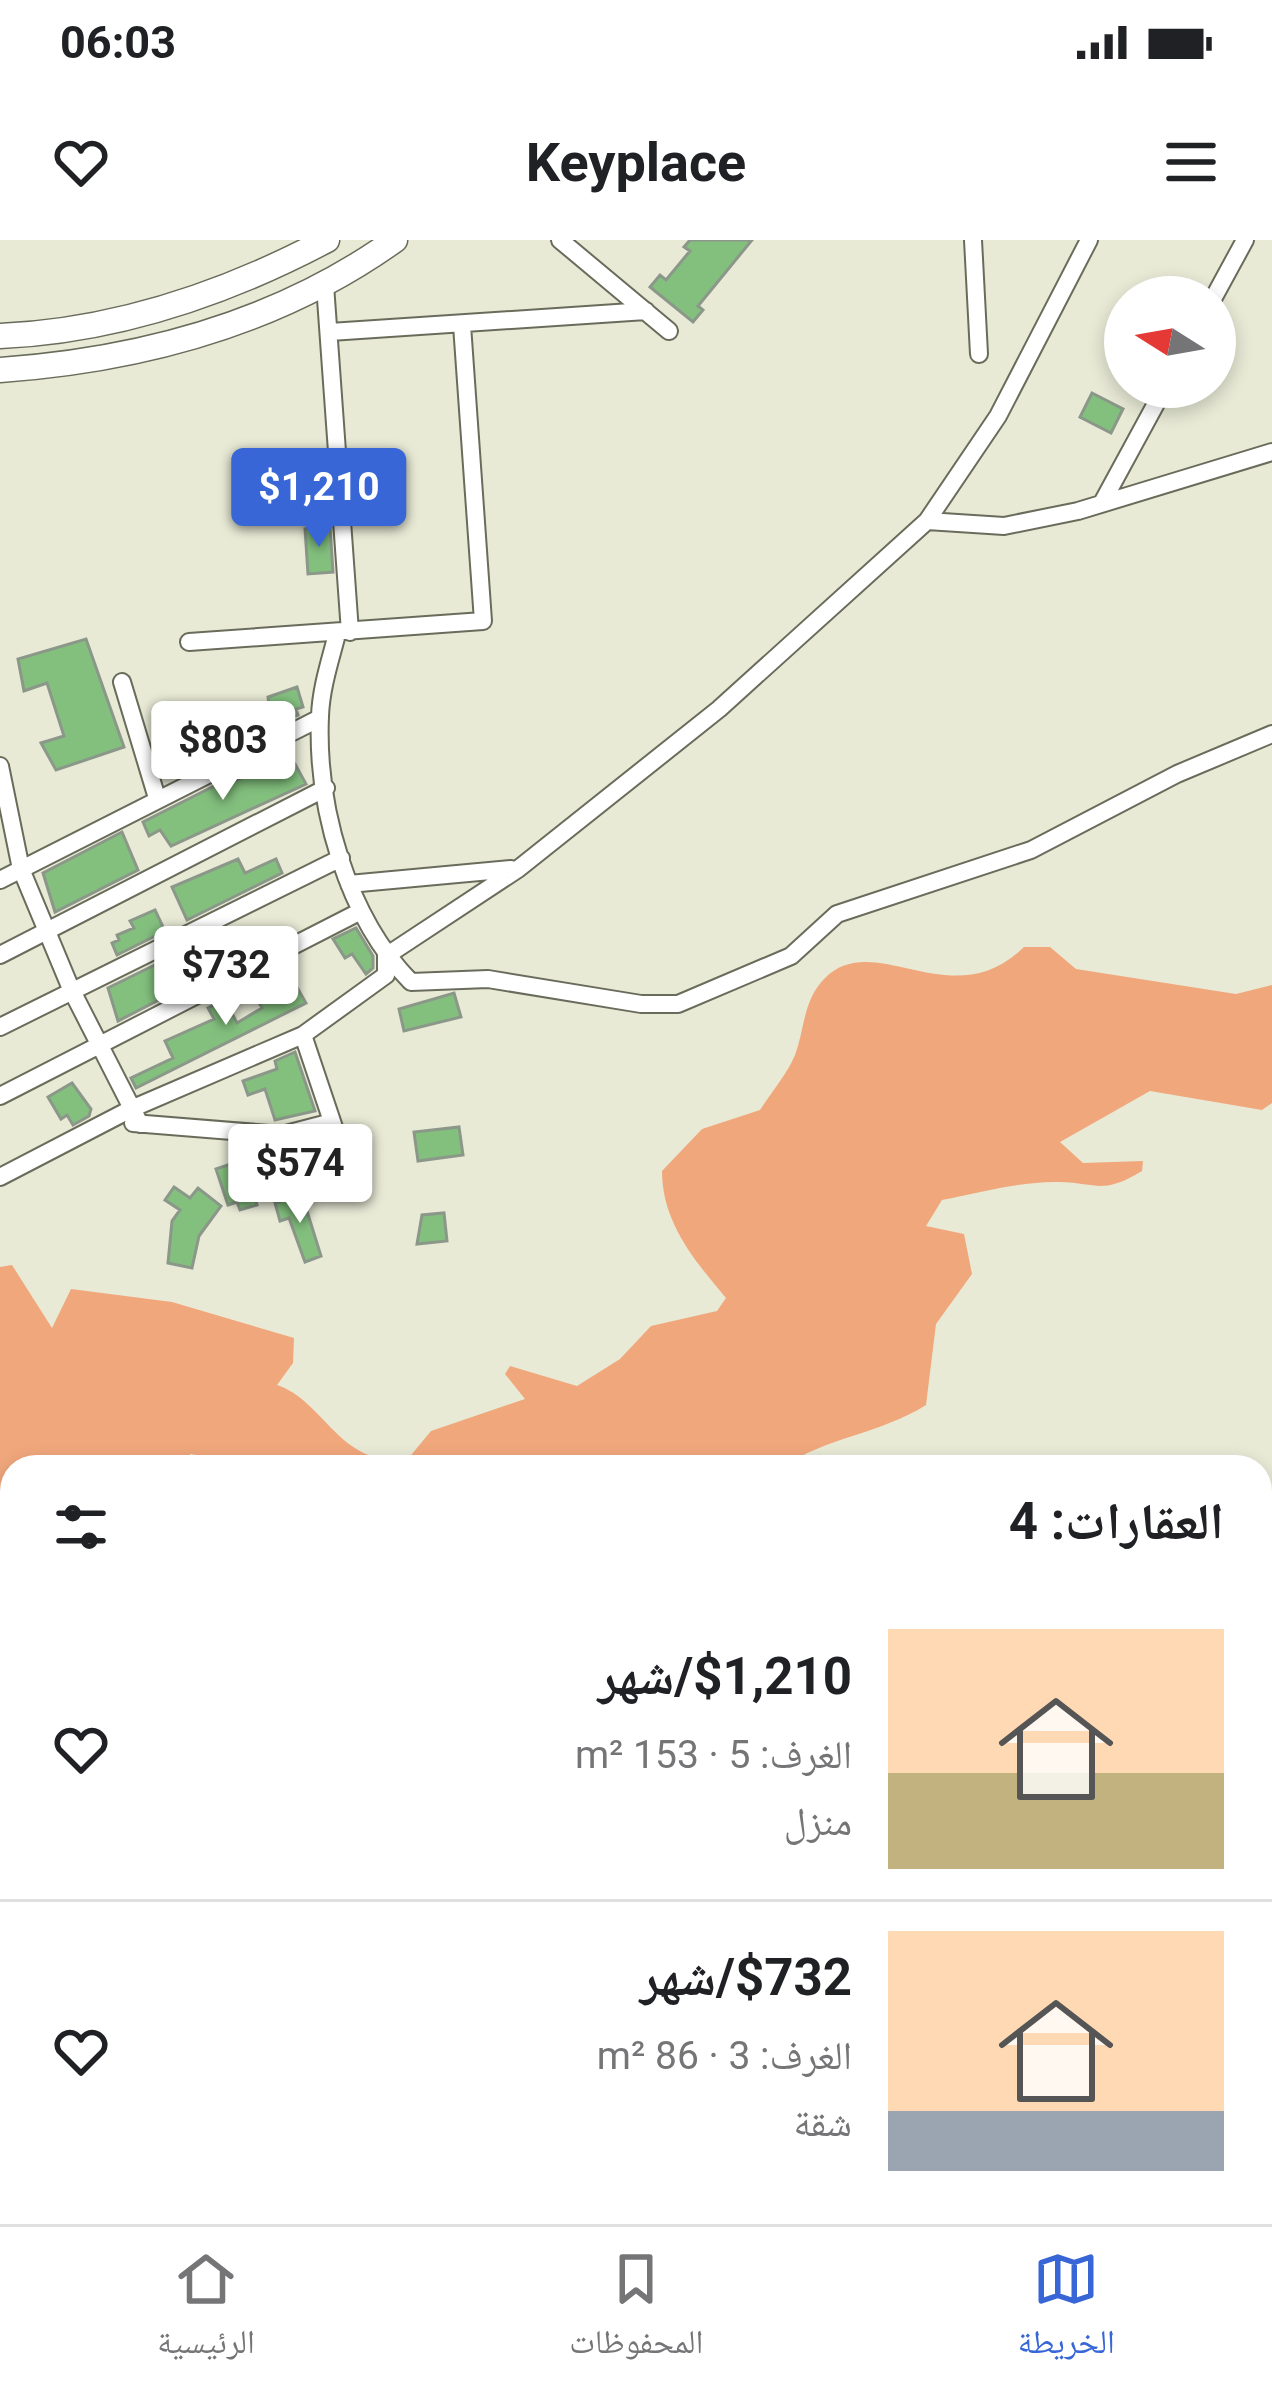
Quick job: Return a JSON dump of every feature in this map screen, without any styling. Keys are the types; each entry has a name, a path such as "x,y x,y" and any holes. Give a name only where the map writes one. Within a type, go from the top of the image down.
{"main road":[{"path":"0,336 86,326 209,295 327,240"},
{"path":"0,370 62,365 216,332 325,285 394,240"}],"street":[{"path":"560,240 669,331"},
{"path":"974,240 979,354"},
{"path":"386,956 518,868 718,709 927,521 998,416 1089,240"},
{"path":"1225,276 1245,240"},
{"path":"325,285 343,633 320,718 326,788 349,884 386,956 411,982 488,980 641,1004 678,1004 791,956 837,914 1031,850 1178,774 1272,734"},
{"path":"330,332 646,311"},
{"path":"189,642 483,621 462,325"},
{"path":"1102,503 1154,408"},
{"path":"927,521 1004,526 1102,503 1272,452"},
{"path":"122,682 158,798"},
{"path":"0,880 320,718"},
{"path":"0,766 21,869 71,989 136,1116"},
{"path":"0,955 326,788"},
{"path":"0,1027 341,858"},
{"path":"349,884 518,868"},
{"path":"0,1096 361,911"},
{"path":"0,1177 108,1121 136,1116 303,1035 386,975 386,956"},
{"path":"303,1035 354,1187"},
{"path":"136,1116 282,1135 332,1123"}],"shaded area":[{"path":"1024,947 1050,947 1076,969 1236,994 1272,985 1272,1103 1262,1110 1150,1091 1060,1142 1083,1163 1143,1161 1142,1171 1129,1178 1100,1186 1030,1183 942,1200 926,1226 964,1234 972,1274 936,1324 926,1405 890,1423 803,1455 411,1455 431,1431 525,1399 505,1374 510,1366 577,1386 620,1359 651,1326 717,1311 726,1298 674,1224 662,1171 702,1129 760,1110 792,1062 808,1005 825,978 845,965 867,962 943,975 970,975 997,967"},
{"path":"12,1265 52,1328 71,1289 172,1302 294,1338 293,1363 277,1385 294,1393 371,1455 0,1455 0,1267"}],"building":[{"path":"690,240 752,240 698,306 703,310 693,322 650,287 660,275 666,280 690,251 684,247"},
{"path":"1092,393 1104,399 1104,408 1123,409 1111,433 1080,417"},
{"path":"330,527 333,572 308,574 305,529"},
{"path":"86,639 124,747 56,770 41,743 64,736 47,683 24,691 18,659"},
{"path":"297,687 303,707 296,709 298,715 272,724 268,697"},
{"path":"295,764 306,784 171,846 160,830 149,836 143,822 230,778 232,782 266,767 268,773"},
{"path":"122,832 138,870 55,912 43,873"},
{"path":"238,859 245,873 276,859 282,873 187,920 172,887"},
{"path":"155,910 165,931 117,955 112,943 119,940 117,935 134,928 130,921"},
{"path":"356,928 373,956 373,968 366,974 352,954 345,958 333,939"},
{"path":"175,955 171,958 179,976 210,964 213,972 118,1021 108,988"},
{"path":"286,968 306,1003 136,1088 131,1078 173,1058 165,1041 214,1019 208,1008 225,1000 237,1023 262,1008 258,1001 279,987 273,975"},
{"path":"454,993 461,1017 404,1031 399,1009"},
{"path":"295,1052 315,1111 275,1120 265,1089 248,1095 243,1081 277,1069 275,1061"},
{"path":"72,1083 91,1109 89,1116 73,1125 67,1115 61,1119 48,1097"},
{"path":"459,1127 463,1155 418,1161 414,1132"},
{"path":"243,1160 257,1205 240,1210 237,1202 228,1205 216,1169"},
{"path":"174,1187 190,1198 198,1188 221,1206 199,1236 192,1268 168,1263 172,1221 180,1210 165,1200"},
{"path":"302,1195 321,1256 305,1262 289,1218 280,1221 275,1203"},
{"path":"444,1213 447,1241 417,1244 422,1215"}]}
